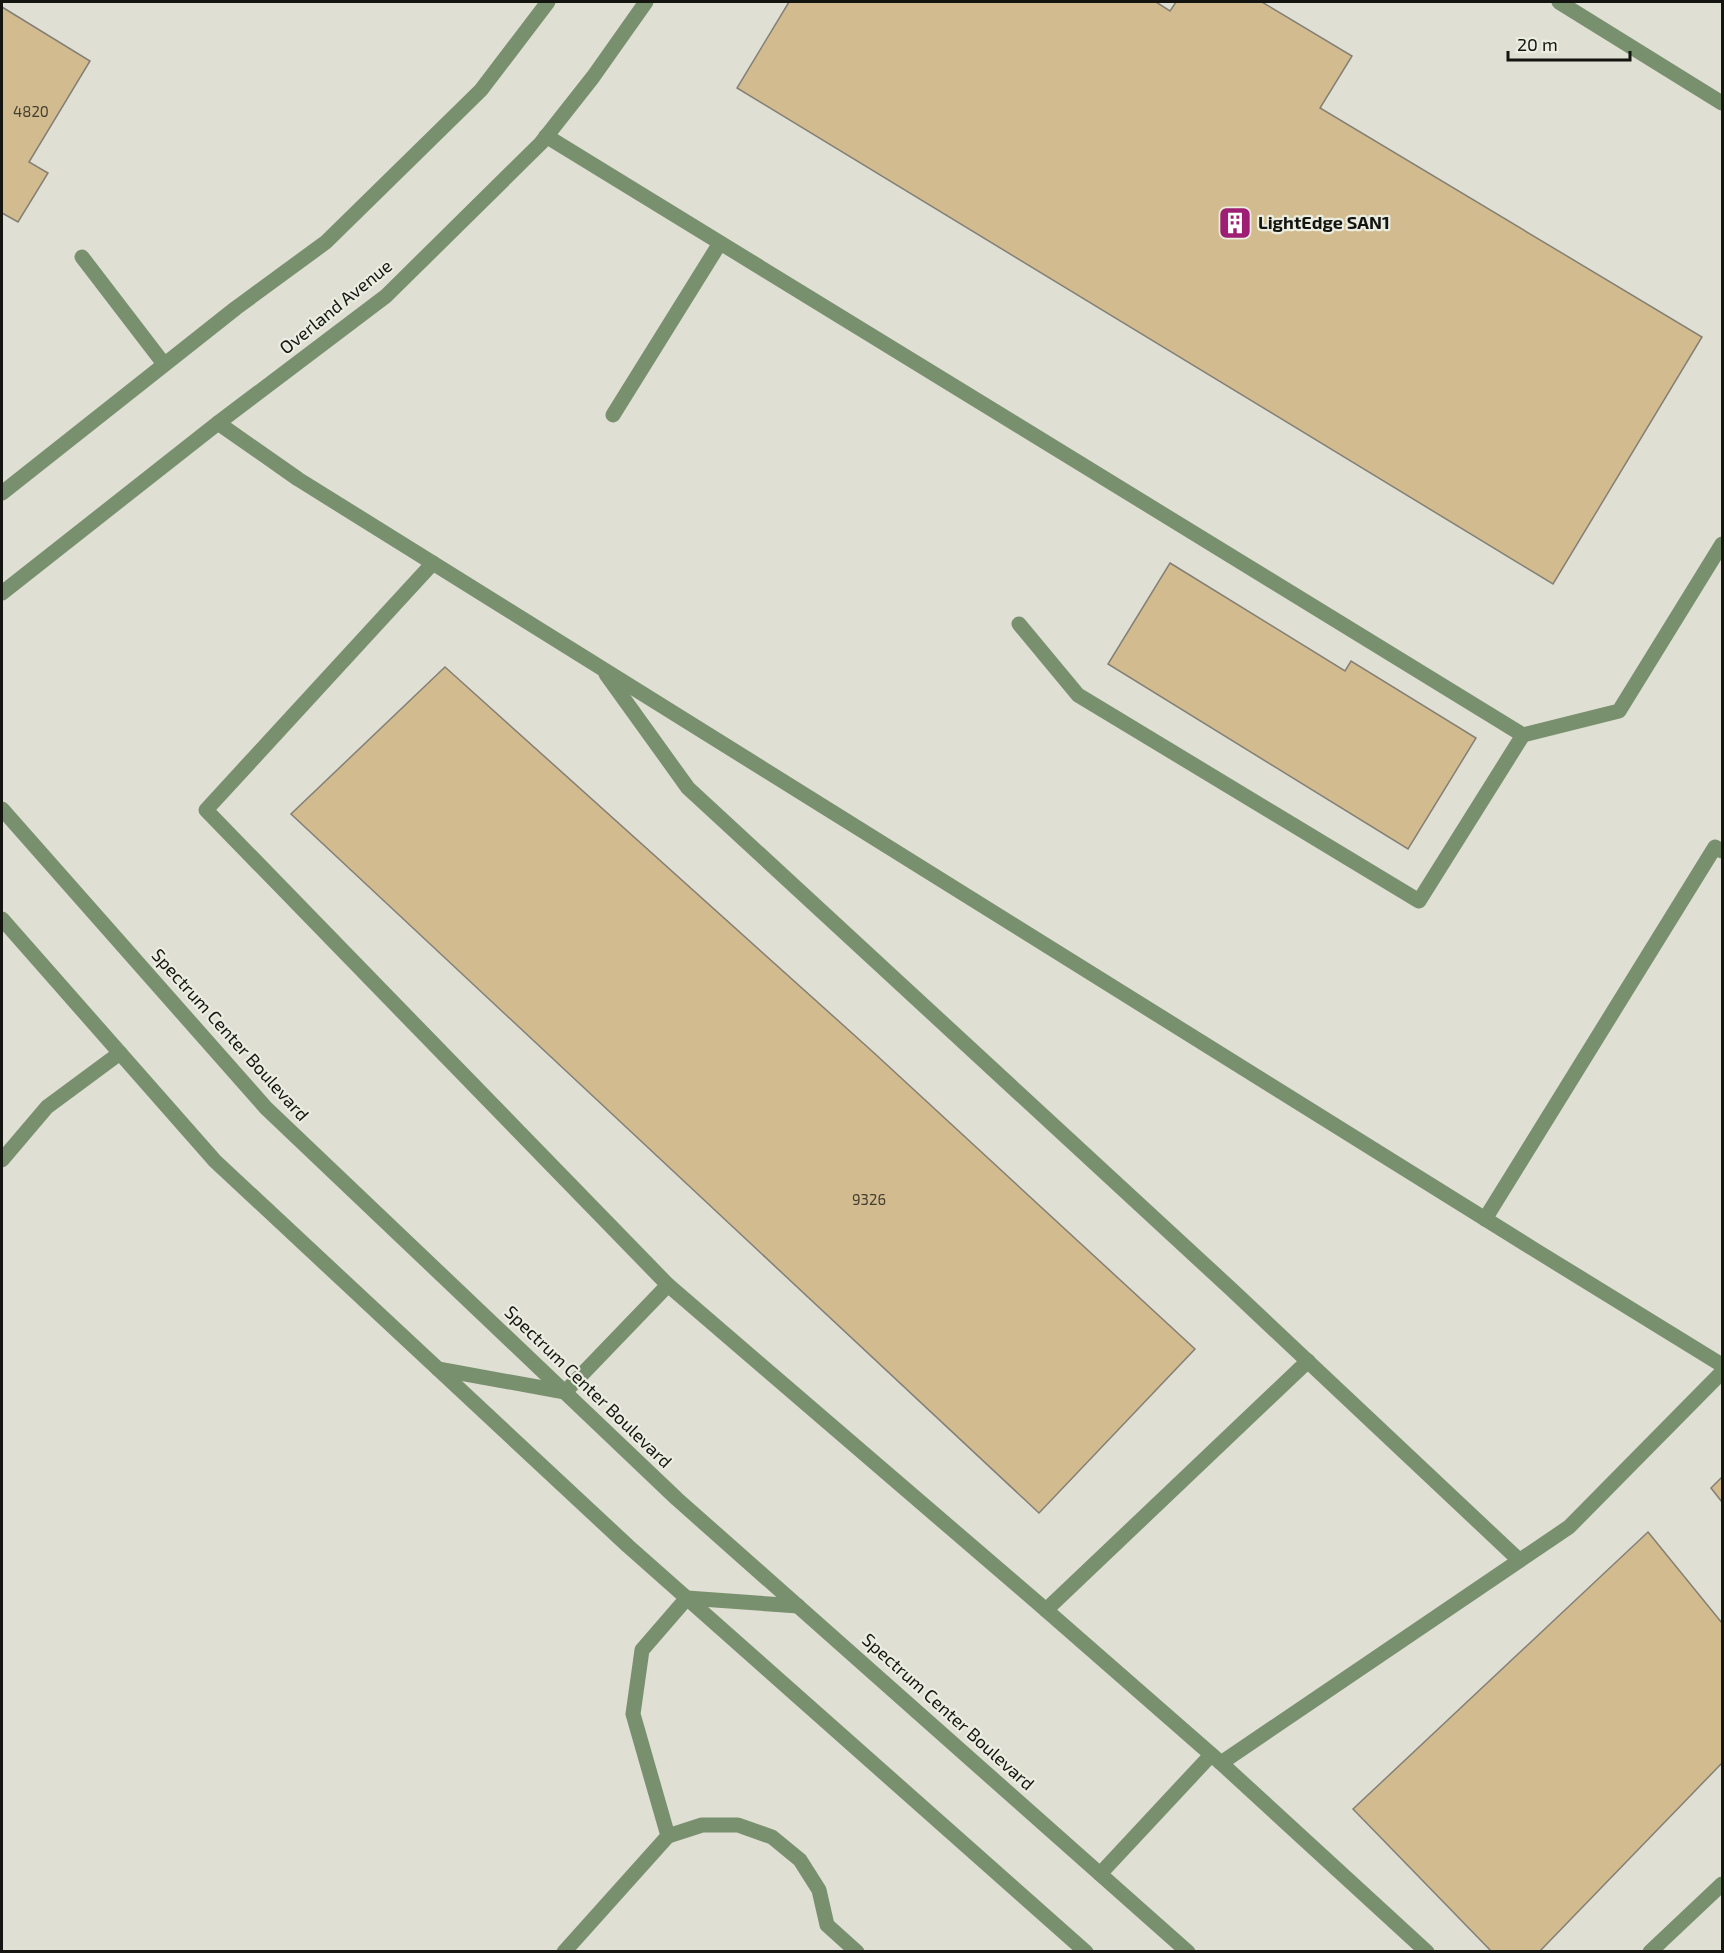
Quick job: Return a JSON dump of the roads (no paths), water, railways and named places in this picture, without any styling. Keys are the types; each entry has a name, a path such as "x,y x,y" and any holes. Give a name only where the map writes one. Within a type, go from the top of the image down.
{"street":[{"path":"2,493 236,308 326,242 481,90 548,2"},
{"name":"Overland Avenue","path":"2,593 218,423 386,296 546,136 593,77 646,2"},
{"path":"1559,2 1722,103"},
{"path":"546,136 1523,735"},
{"path":"613,414 720,243"},
{"path":"82,257 164,364"},
{"path":"218,423 298,479 1485,1220 1722,1365"},
{"path":"1019,624 1078,695 1419,901 1523,735 1619,711 1722,544"},
{"path":"433,563 206,810 668,1285 1216,1759 1426,1952"},
{"path":"602,668 688,788 1308,1361 1519,1560"},
{"name":"Spectrum Center Boulevard","path":"2,809 266,1108 677,1499 1188,1952"},
{"path":"1485,1220 1715,847 1722,851"},
{"path":"2,919 214,1161 628,1546 1086,1952"},
{"path":"2,1160 46,1107 120,1053"},
{"path":"438,1369 565,1392 668,1285"},
{"path":"1046,1610 1308,1361"},
{"path":"1100,1874 1216,1759 1569,1527 1722,1372"},
{"path":"687,1598 798,1606"},
{"path":"668,1836 633,1714 642,1650 687,1598"},
{"path":"564,1952 668,1836 702,1825 738,1825 772,1837 800,1860 819,1890 827,1925 857,1952"},
{"path":"1650,1952 1722,1884"}],"place":[{"name":"LightEdge SAN1","path":"1235,223"}]}
